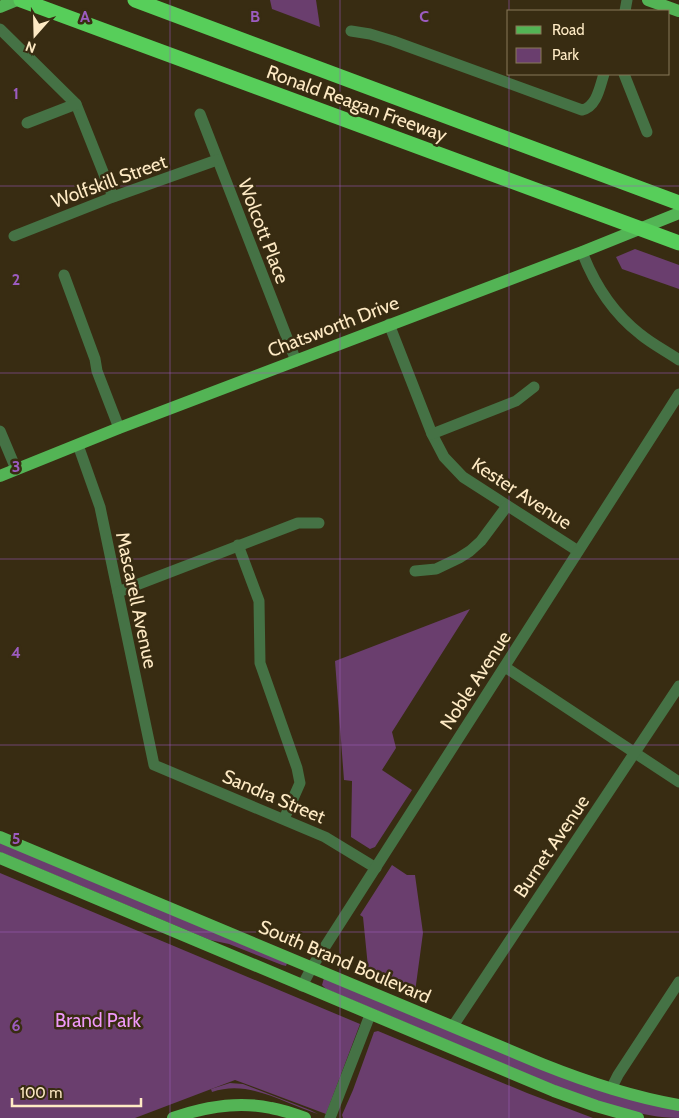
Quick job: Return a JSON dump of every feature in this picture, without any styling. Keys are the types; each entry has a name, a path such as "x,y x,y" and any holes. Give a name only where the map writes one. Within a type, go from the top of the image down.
{"highway":[{"name":"Ronald Reagan Freeway","path":"19,0 679,243"},
{"name":"Ronald Reagan Freeway","path":"135,0 676,204"}],"main road":[{"path":"0,7 19,0"},
{"path":"648,0 679,11"},
{"name":"Chatsworth Drive","path":"0,476 78,444 582,252 679,213"},
{"name":"South Brand Boulevard","path":"0,837 550,1068 611,1089 679,1106"},
{"name":"South Brand Boulevard","path":"0,858 554,1091 638,1118"},
{"path":"174,1118 194,1111 228,1106 270,1107 305,1118"}],"street":[{"path":"0,28 76,104 113,197"},
{"path":"350,31 370,34 393,41 582,110 588,109 593,104 604,75"},
{"path":"624,75 646,132"},
{"path":"28,123 76,104"},
{"name":"Wolcott Place","path":"200,114 296,361"},
{"name":"Wolfskill Street","path":"14,236 113,197 217,160"},
{"path":"582,252 588,269 605,297 620,316 640,334 679,360"},
{"path":"64,275 95,359 97,371 120,428"},
{"name":"Kester Avenue","path":"389,324 432,434 444,458 463,477 578,551"},
{"path":"432,434 516,401 534,387"},
{"name":"Noble Avenue","path":"302,986 312,967 679,394"},
{"path":"0,430 16,469"},
{"name":"Mascarell Avenue","path":"78,444 100,506 154,764"},
{"path":"415,571 436,568 470,551 481,541 507,506"},
{"path":"118,592 298,523 319,523"},
{"path":"238,545 259,601 260,663 297,768 300,783 284,819"},
{"path":"505,667 679,782"},
{"name":"Burnet Avenue","path":"453,1026 679,686"},
{"name":"Sandra Street","path":"154,764 326,837 376,868"},
{"path":"611,1089 618,1075 679,982"},
{"path":"330,1118 370,1015"}],"green space":[{"path":"270,0 316,0 320,27 272,9"},
{"path":"635,249 679,265 679,289 622,269 616,257"},
{"path":"470,609 392,732 396,748 382,770 412,790 375,847 370,849 351,837 352,781 344,780 335,661"},
{"path":"0,842 287,963 286,966 229,944 210,940 0,852"},
{"path":"392,865 407,875 415,875 423,933 415,992 365,971 366,967 368,967 363,917 360,915"},
{"name":"Brand Park","path":"0,873 360,1024 326,1114 235,1080 135,1118 0,1118"},
{"path":"324,978 679,1110 679,1118 636,1112 565,1090 326,989 322,985"},
{"path":"378,1031 527,1093 593,1118 343,1118 342,1115 374,1032"},
{"path":"230,1083 243,1084 318,1114 253,1090 239,1088 212,1092 211,1089"}]}
